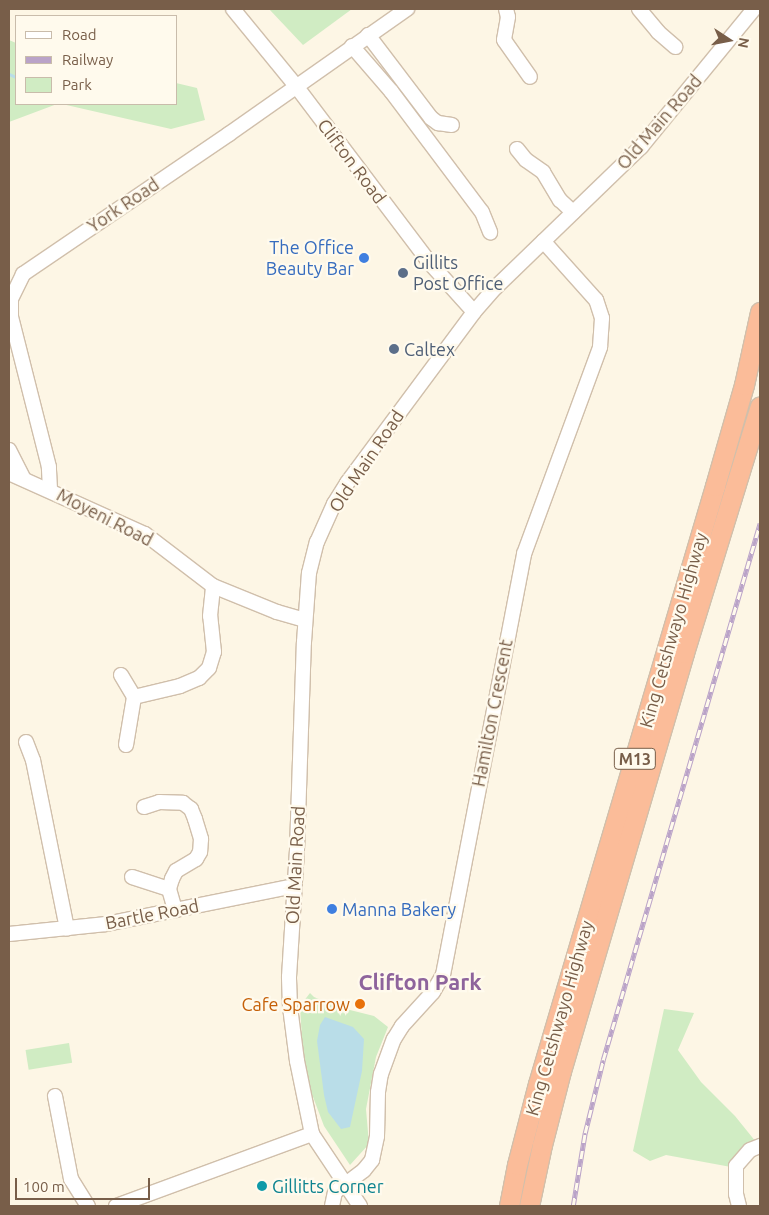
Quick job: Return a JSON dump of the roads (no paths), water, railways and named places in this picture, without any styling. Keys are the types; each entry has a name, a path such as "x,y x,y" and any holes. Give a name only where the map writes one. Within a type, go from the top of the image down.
{"highway":[{"name":"King Cetshwayo Highway","path":"510,1206 517,1165 543,1068 739,404 760,312"},
{"name":"King Cetshwayo Highway","path":"529,1206 542,1144 561,1071 684,653 760,406"},
{"path":"503,1206 517,1165"}],"street":[{"name":"Clifton Road","path":"233,9 296,86 429,262 474,312"},
{"name":"York Road","path":"50,489 49,467 11,317 11,300 20,277 29,268 230,134 352,46 407,9"},
{"path":"506,9 508,17 504,40 530,77"},
{"path":"639,9 658,32 675,47"},
{"name":"Old Main Road","path":"360,1206 312,1134 297,1061 290,1006 289,977 305,620 313,556 334,504 367,454 474,312 573,212 642,147 754,9"},
{"path":"368,35 431,118 438,123 452,125"},
{"path":"352,46 391,91 482,212 490,232"},
{"path":"517,149 526,160 543,172 560,200 573,212"},
{"name":"Hamilton Crescent","path":"344,1184 364,1170 372,1160 377,1136 377,1105 381,1074 394,1039 402,1026 433,992 443,975 524,554 600,346 602,318 596,300 544,241"},
{"path":"9,450 13,477"},
{"name":"Moyeni Road","path":"13,477 50,489 145,534 213,586 277,612 305,620"},
{"path":"134,697 180,686 199,678 208,668 214,652 210,616 213,586"},
{"path":"121,675 134,697 126,745"},
{"path":"26,742 34,760 67,929"},
{"path":"144,807 158,802 183,803 191,808 195,819 201,839 199,855 176,871 169,889 175,910"},
{"path":"132,877 169,889"},
{"name":"Bartle Road","path":"9,934 67,929 294,886"},
{"path":"55,1096 72,1179 88,1206"},
{"path":"116,1206 312,1134"},
{"path":"740,1206 736,1194 736,1166 750,1150 760,1146"},
{"path":"332,1206 335,1192 344,1184"}],"water":[{"path":"325,1017 353,1027 364,1039 362,1071 350,1127 341,1129 328,1112 324,1095 317,1041 320,1025"}],"waterway":[{"path":"9,74 15,77"}],"railway":[{"path":"573,1206 585,1133 603,1060 760,523"}],"place":[{"name":"The Office Beauty Bar","path":"364,258"},
{"name":"Gillits Post Office","path":"403,273"},
{"name":"Caltex","path":"394,349"},
{"name":"Manna Bakery","path":"332,909"},
{"name":"Cafe Sparrow","path":"360,1004"},
{"name":"Gillitts Corner","path":"262,1186"}],"district":[{"name":"Clifton Park","path":"420,982"}]}
